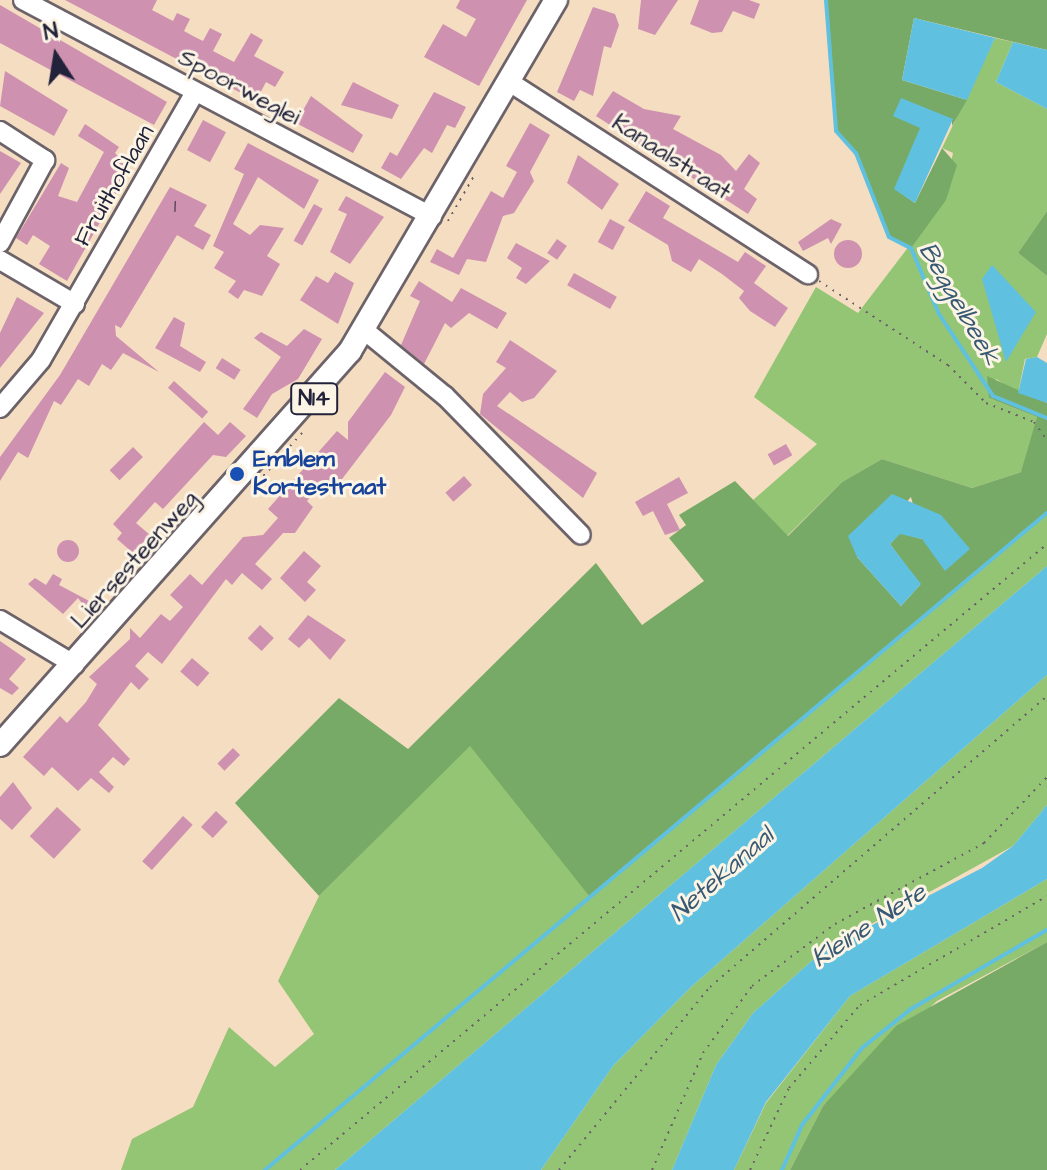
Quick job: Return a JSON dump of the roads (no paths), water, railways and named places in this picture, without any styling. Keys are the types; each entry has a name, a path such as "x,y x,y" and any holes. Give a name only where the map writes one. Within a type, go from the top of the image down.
{"main road":[{"name":"Liersesteenweg","path":"0,745 75,665 364,330 556,0"}],"street":[{"name":"Spoorweglei","path":"23,0 432,217"},
{"name":"Kanaalstraat","path":"508,81 808,274"},
{"name":"Fruithoflaan","path":"0,408 75,304 195,92"},
{"path":"0,131 45,160 0,243"},
{"path":"0,260 75,304"},
{"path":"364,330 454,405 581,535"},
{"path":"0,620 75,665"}],"water":[{"path":"914,18 995,38 967,100 902,80"},
{"path":"1013,42 1047,50 1047,109 996,82"},
{"path":"901,98 953,119 915,203 894,189 920,128 893,116"},
{"path":"992,265 1036,312 1006,362 982,279"},
{"path":"1037,357 1047,363 1047,403 1018,393 1026,359"},
{"path":"892,494 941,515 970,549 945,571 922,539 900,534 890,544 921,584 901,606 857,557 848,536"},
{"name":"Netekanaal","path":"1047,566 1047,675 691,987 613,1066 541,1170 335,1170"},
{"path":"1047,805 1047,879 850,996 766,1102 734,1170 672,1170 716,1065 753,1013 824,950 982,868 1013,846"}],"waterway":[{"name":"Beggelbeek","path":"826,0 836,131 856,153 889,237 911,248 939,314 993,396 1047,418"},
{"path":"265,1170 1047,513"},
{"path":"782,1170 802,1125 862,1048 911,1009 1047,930"}],"place":[{"name":"Emblem Kortestraat","path":"237,474"}],"water label":[{"name":"Kleine Nete","path":"869,926"}]}
